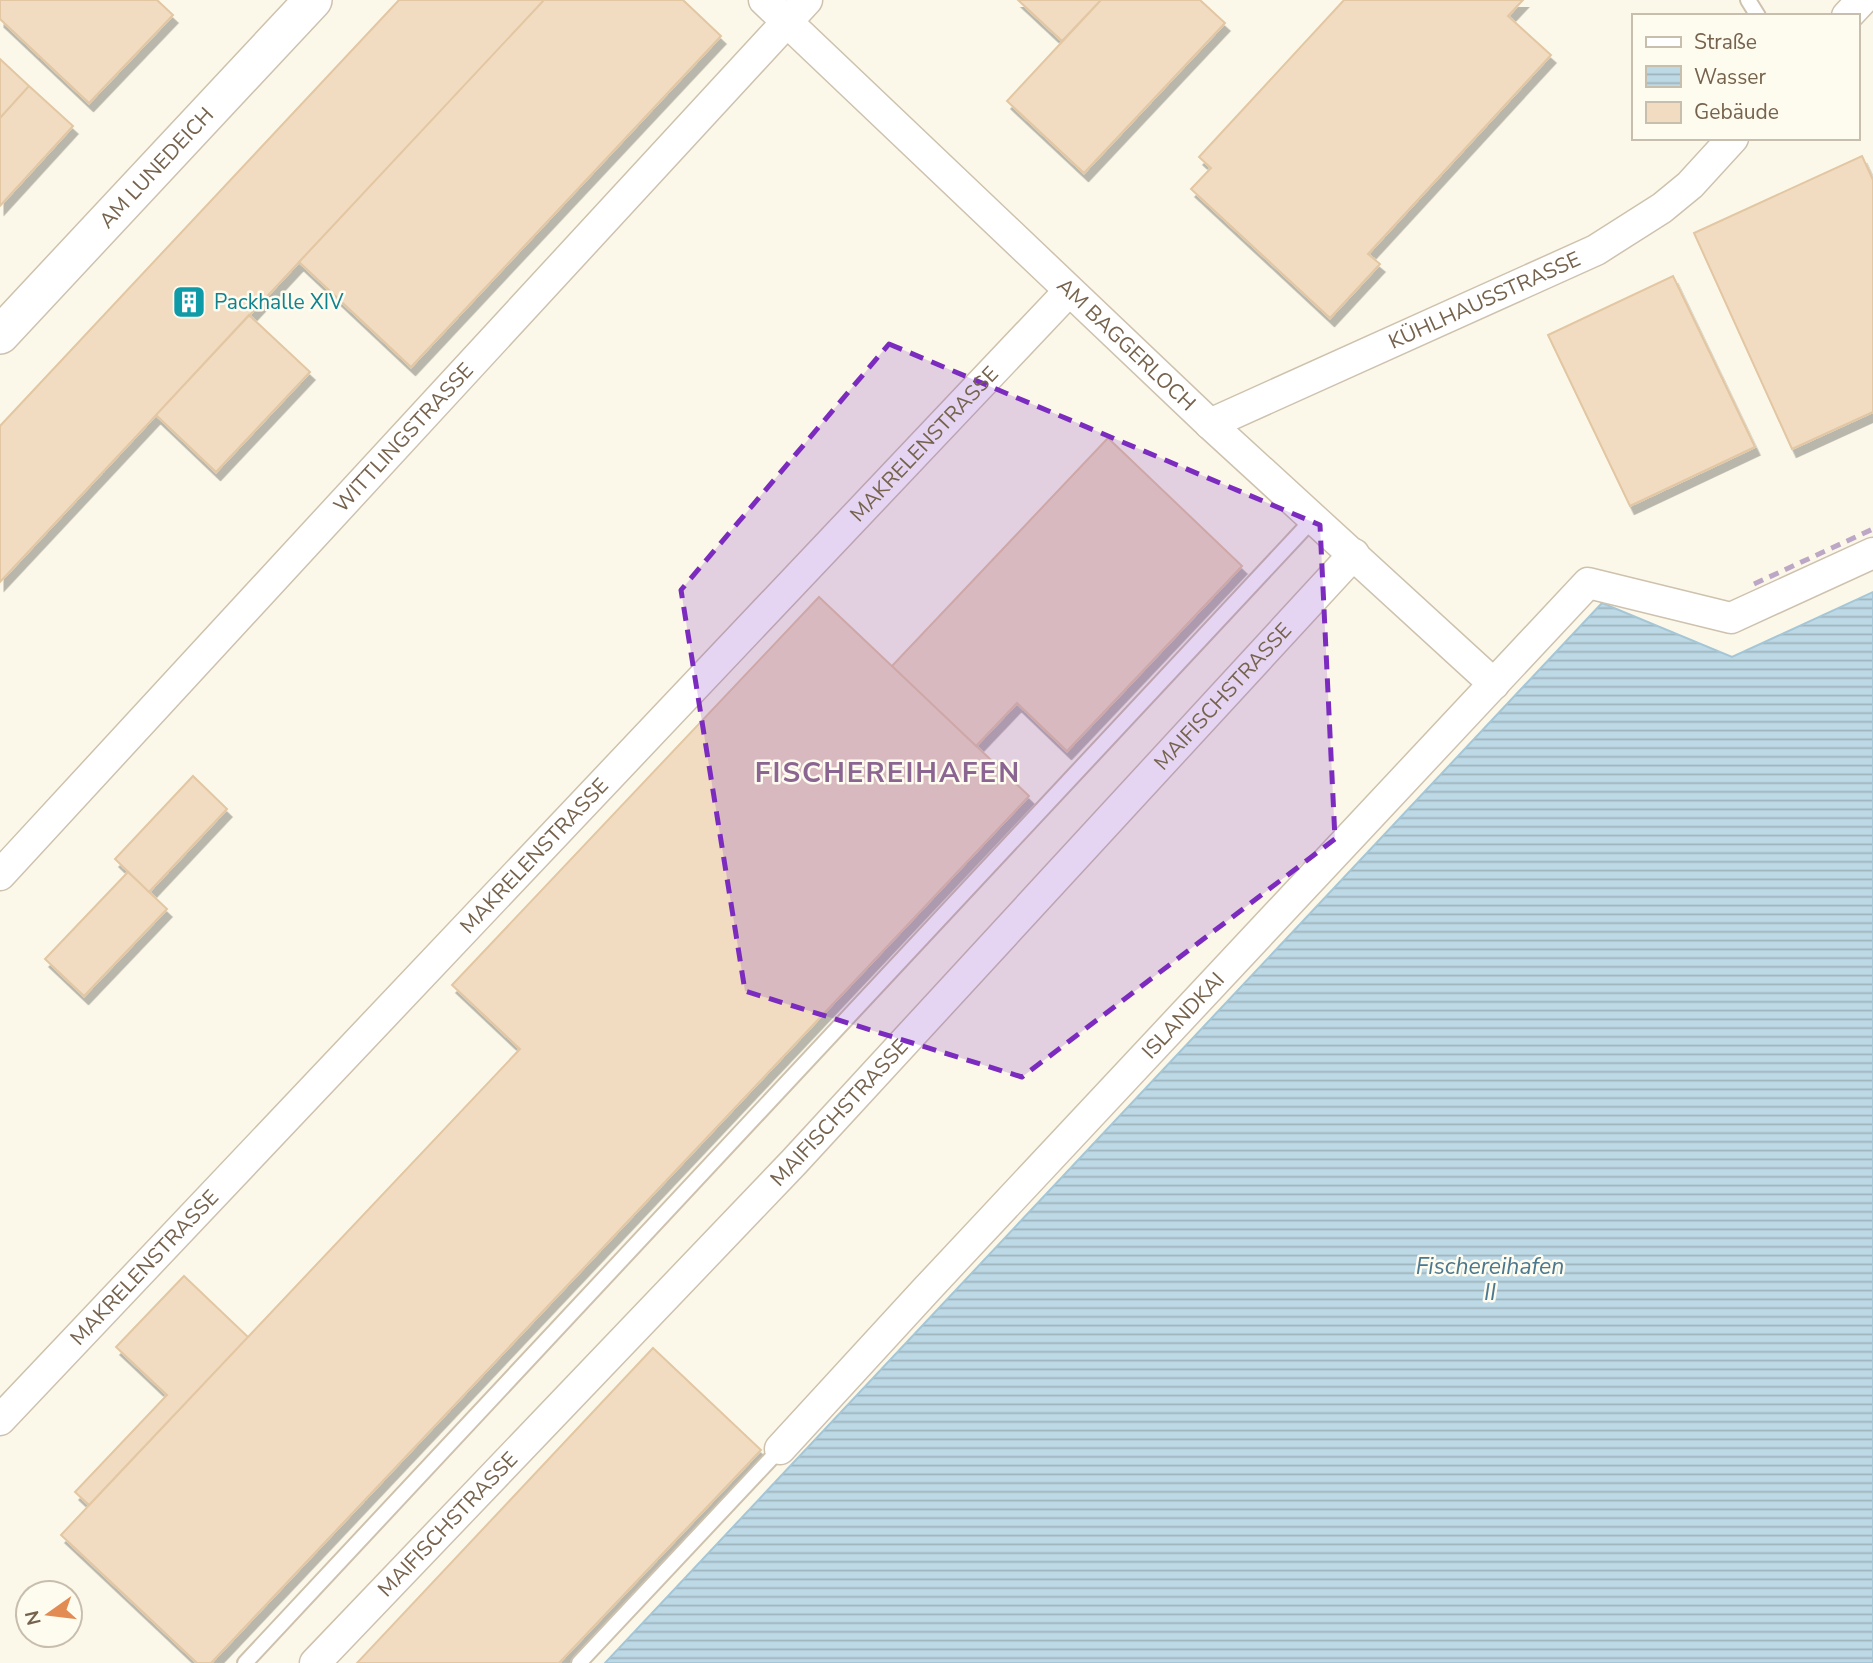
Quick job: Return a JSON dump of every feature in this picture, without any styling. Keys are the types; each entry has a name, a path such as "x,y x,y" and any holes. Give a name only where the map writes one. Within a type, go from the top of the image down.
{"street":[{"name":"AM LUNEDEICH","path":"0,335 313,0"},
{"name":"AM BAGGERLOCH","path":"764,0 797,10 1069,291 1494,684"},
{"path":"1849,14 1862,0"},
{"name":"WITTLINGSTRASSE","path":"0,875 797,10"},
{"name":"KÜHLHAUSSTRASSE","path":"1210,424 1596,250 1662,208 1690,185 1731,140"},
{"name":"MAKRELENSTRASSE","path":"0,1420 1069,291"},
{"name":"ISLANDKAI","path":"780,1449 1588,583 1731,618 1873,553"},
{"name":"MAIFISCHSTRASSE","path":"315,1663 794,1162 1354,554"}],"lane":[{"path":"246,1663 1314,518"},
{"path":"579,1663 780,1449"}],"highlighted area":[{"path":"889,344 1320,525 1335,839 1022,1077 745,991 681,590"}],"water":[{"name":"Fischereihafen II","path":"1873,592 1873,1663 605,1663 1602,603 1732,657"}],"building":[{"path":"0,0 157,0 173,15 89,103 0,19"},
{"name":"Packhalle XIV","path":"399,0 544,0 0,582 0,426"},
{"path":"544,0 683,0 721,36 411,367 299,262"},
{"path":"1018,0 1101,0 1062,41"},
{"path":"1101,0 1200,0 1225,23 1084,173 1007,101"},
{"path":"1344,0 1523,0 1508,16 1551,55 1368,254 1380,264 1330,318 1191,189 1211,168 1199,157"},
{"path":"0,59 29,86 0,118"},
{"path":"29,86 73,126 0,206 0,118"},
{"path":"1862,156 1873,180 1873,412 1792,449 1694,233"},
{"path":"1673,276 1755,447 1630,506 1548,335"},
{"path":"249,315 310,372 216,472 156,415"},
{"path":"1108,438 1242,566 1067,751 1017,703 976,746 892,666"},
{"path":"819,597 1029,796 211,1663 197,1663 61,1535 520,1049 452,985"},
{"path":"193,776 227,809 149,892 115,859"},
{"path":"128,872 167,909 84,996 45,959"},
{"path":"184,1276 248,1337 89,1505 75,1492 167,1395 116,1347"},
{"path":"653,1348 761,1450 559,1663 357,1663"}],"railway":[{"path":"1754,584 1873,529"}],"place":[{"name":"Packhalle XIV","path":"189,302"}],"district":[{"name":"FISCHEREIHAFEN","path":"888,772"}]}
